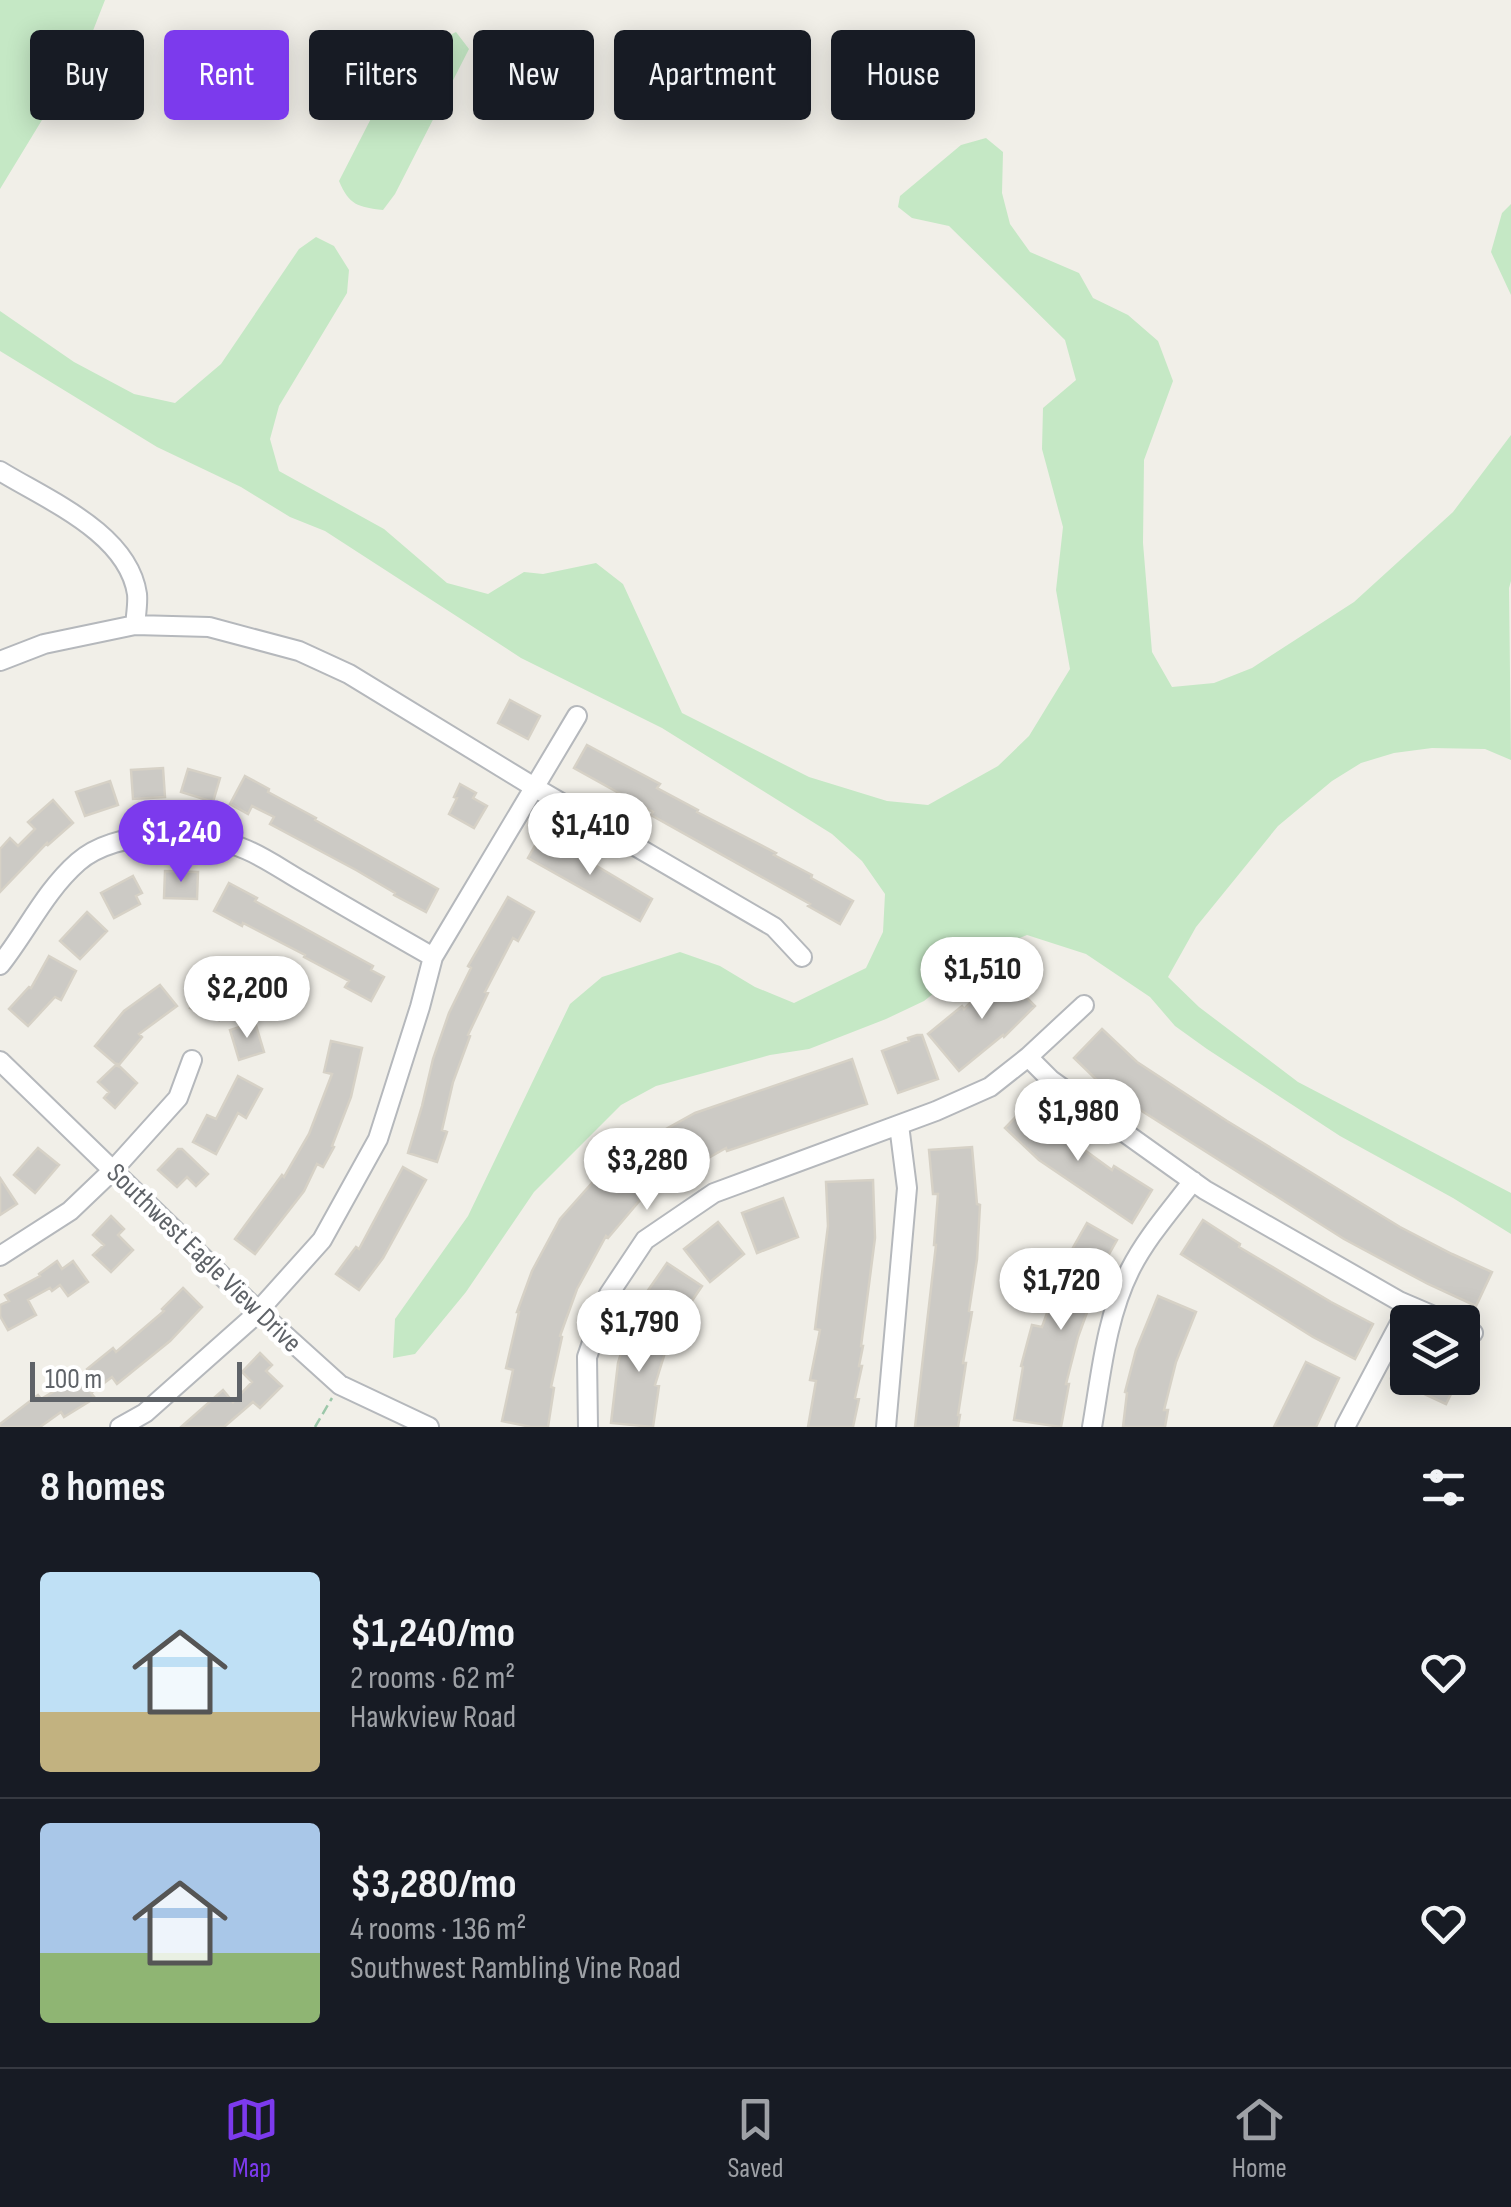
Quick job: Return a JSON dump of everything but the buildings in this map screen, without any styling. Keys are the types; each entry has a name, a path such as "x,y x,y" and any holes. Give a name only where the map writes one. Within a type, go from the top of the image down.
{"street":[{"path":"0,472 76,517 120,553 137,595 135,625"},
{"path":"0,661 44,644 135,625 209,627 299,651 349,674 774,928 802,957"},
{"path":"120,1427 145,1412 258,1311 322,1240 378,1139 434,957 577,716"},
{"path":"0,966 46,896 81,859 122,840 156,836 195,836 246,849 434,957"},
{"path":"588,1427 587,1356 609,1294 645,1240 714,1193 990,1088 1084,1005"},
{"path":"1028,1057 1051,1080 1193,1182 1407,1305"},
{"path":"0,1256 70,1211 114,1169 178,1098 192,1060"},
{"name":"Southwest Eagle View Drive","path":"0,1061 258,1311 340,1384 429,1427"},
{"path":"886,1427 907,1188 899,1125"},
{"path":"1092,1427 1110,1327 1130,1271 1193,1182"},
{"path":"1345,1427 1390,1342"}],"path":[{"path":"314,1427 340,1384"}],"green space":[{"path":"0,0 105,0 93,30 30,30 30,120 42,120 0,189"},
{"path":"456,32 469,49 453,80"},
{"path":"370,120 433,120 383,210 355,203 339,181"},
{"path":"986,138 1003,152 1002,193 1010,224 1030,252 1079,273 1093,298 1128,315 1158,341 1173,381 1144,460 1143,543 1152,652 1172,687 1214,683 1252,668 1354,602 1453,512 1511,435 1511,760 1485,749 1432,748 1361,763 1332,781 1278,826 1196,927 1168,977 1199,1007 1298,1082 1511,1193 1511,1234 1340,1136 1207,1049 1175,1026 1150,997 1086,954 1027,935 986,952 924,1001 886,1019 809,1049 770,1055 656,1086 621,1105 534,1192 466,1292 415,1354 393,1358 395,1319 468,1216 570,1004 602,977 680,952 720,966 755,987 794,1003 866,968 883,932 885,894 862,861 832,834 662,728 521,658 325,531 290,517 241,487 157,447 0,351 0,311 74,362 134,394 175,403 221,364 299,249 316,237 334,246 349,270 347,293 279,406 270,439 279,471 384,529 447,583 488,594 524,572 543,574 596,563 623,584 682,713 809,777 887,801 928,805 998,766 1029,736 1070,669 1056,590 1063,527 1042,449 1043,408 1076,380 1065,340 949,226 912,218 898,207 900,196 961,145"},
{"path":"1511,204 1511,295 1491,252 1502,213"}]}
